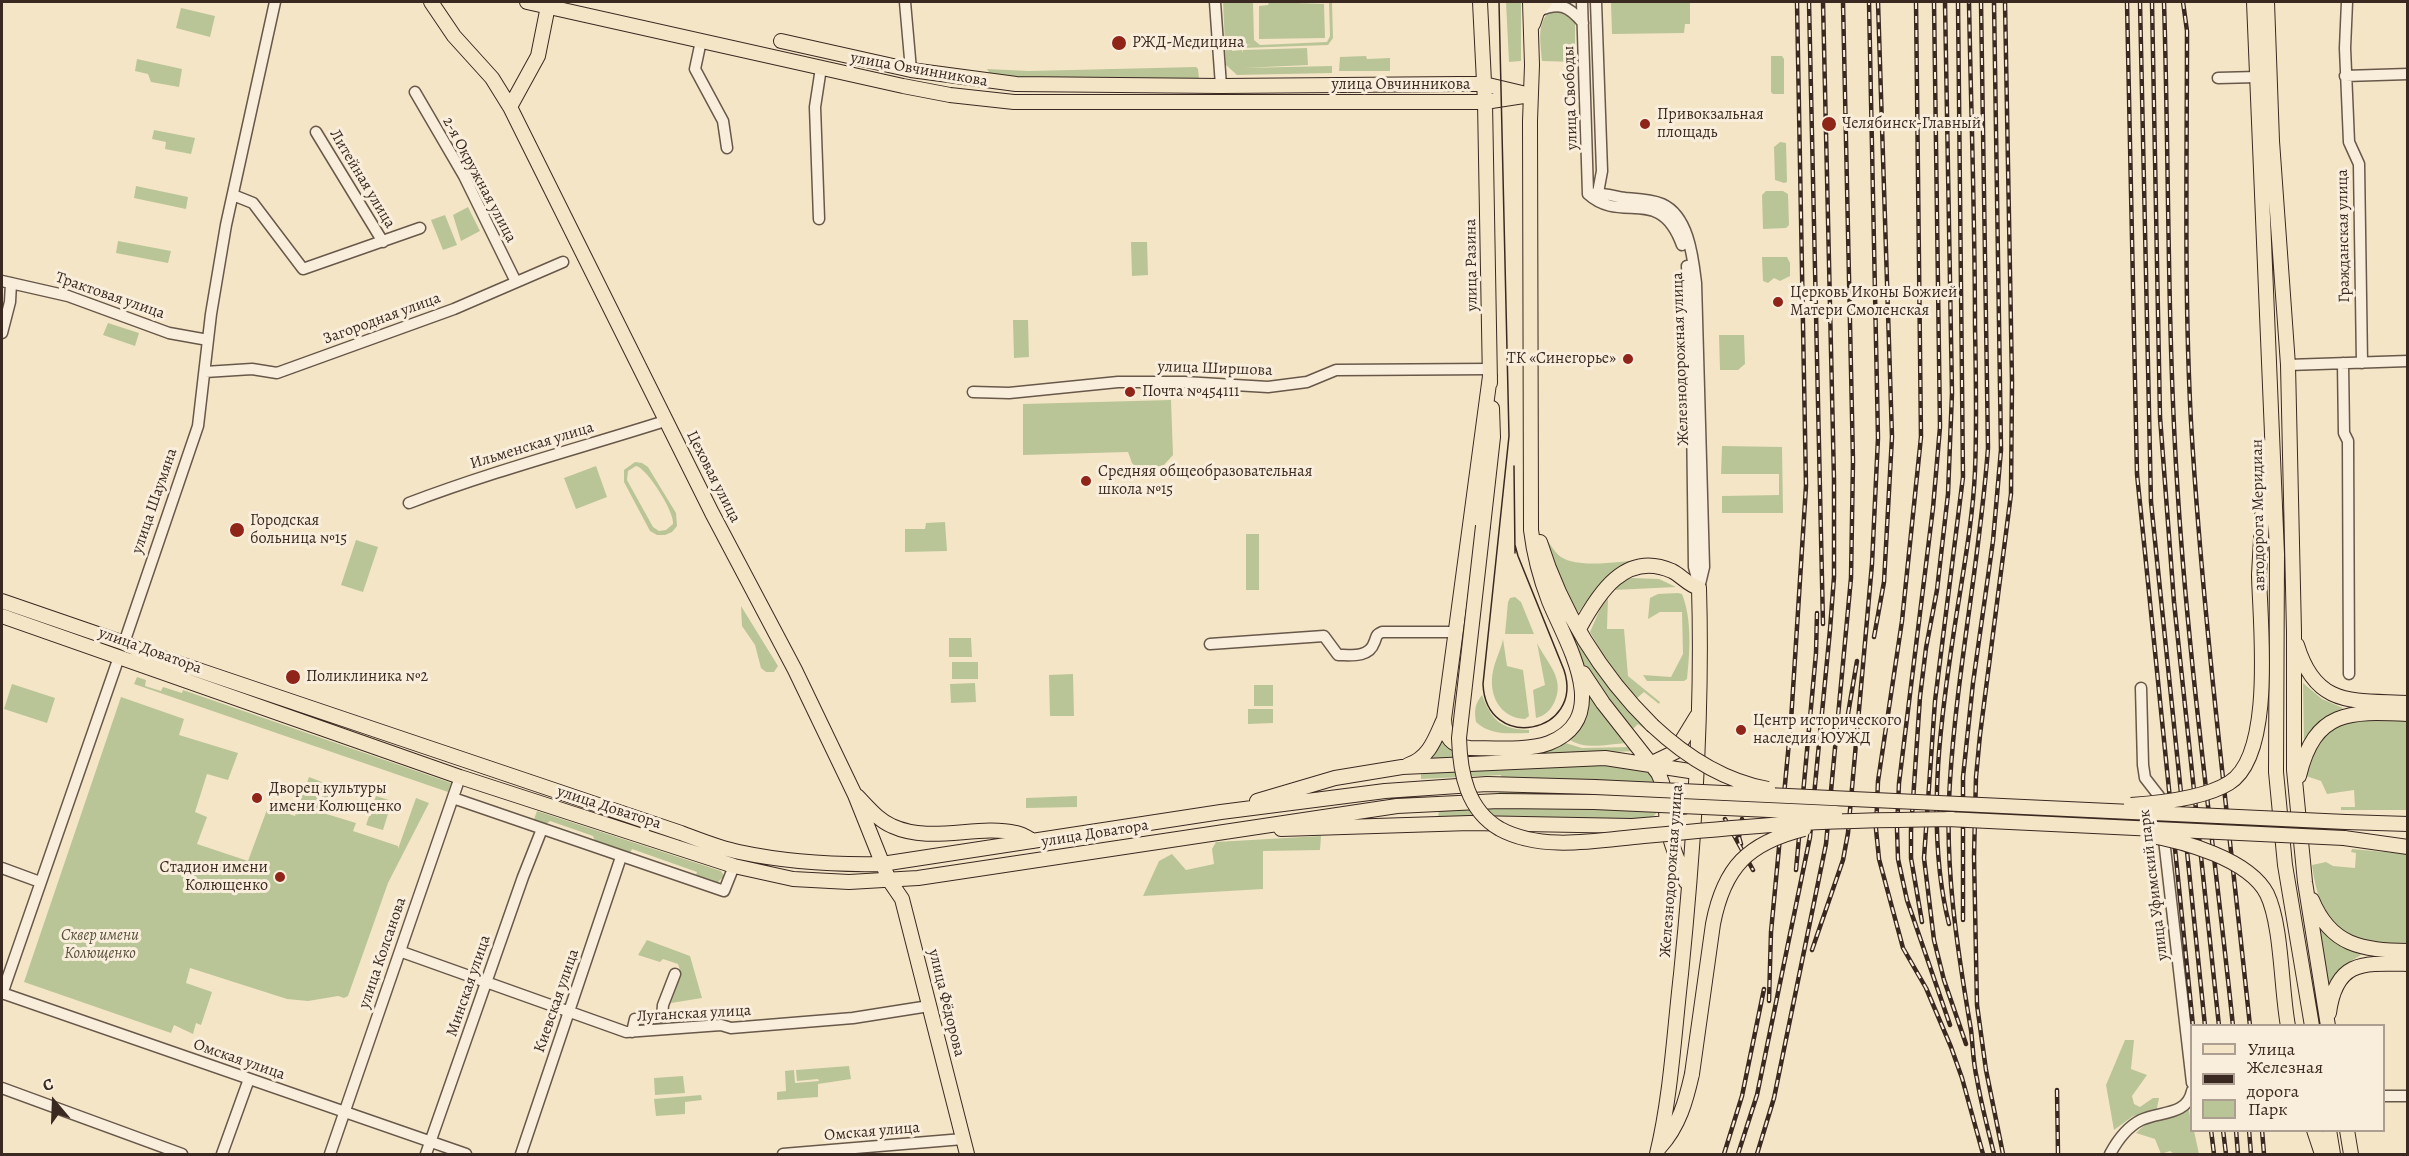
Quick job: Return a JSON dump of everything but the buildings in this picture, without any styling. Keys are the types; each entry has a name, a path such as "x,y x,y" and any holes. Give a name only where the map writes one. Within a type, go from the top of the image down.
{"main road":[{"name":"Цеховая улица","path":"431,2 454,36 492,78 510,107 666,422 795,670 855,795 882,864"},
{"name":"улица Овчинникова","path":"527,2 950,95 1014,102 1485,102 1530,95"},
{"name":"улица Разина","path":"1479,2 1485,102 1493,437 1460,738 1463,776 1468,794 1487,820 1518,836 1536,840 1565,842 1842,821"},
{"name":"автодорога Меридиан","path":"2254,2 2277,554 2276,772 2285,865 2312,1024"},
{"name":"автодорога Меридиан","path":"2267,2 2272,141 2288,365 2296,796 2304,882 2328,1024"},
{"path":"1490,372 1444,719 1446,736 1460,747 1534,746 1548,743 1561,736 1571,726 1580,710 1583,687 1576,663 1542,580 1533,542 1530,464 1530,95 1532,29 1537,5"},
{"path":"510,107 538,56 548,6"},
{"name":"улица Овчинникова","path":"781,41 911,70 1016,84 1221,86 1484,84 1530,95"},
{"path":"2087,810 2138,805 2208,792 2230,783 2243,769 2255,744 2260,717 2259,575 2270,373"},
{"path":"1533,520 1548,566 1579,629 1609,677 1652,726 1692,758 1756,787 1884,800"},
{"path":"1579,629 1606,586 1616,576 1629,570 1646,566 1660,567 1673,572 1690,585 1700,588"},
{"name":"Железнодорожная улица","path":"1658,1151 1670,1074 1689,893 1699,714 1700,588"},
{"name":"улица Доватора","path":"2,601 466,762 737,852 798,861 882,864 1221,812"},
{"name":"улица Доватора","path":"2,616 460,777 734,866 793,879 849,882 929,877 1229,830"},
{"path":"2294,632 2306,668 2317,683 2331,694 2345,699 2408,703"},
{"name":"улица Шаумяна","path":"119,657 123,643"},
{"path":"1576,663 1603,703 1663,782 1667,823 1689,893"},
{"path":"2296,796 2304,756 2326,725 2351,713 2408,714"},
{"path":"1650,764 1676,752 1699,714"},
{"path":"1221,812 1313,784 1414,763 1425,756 1444,719"},
{"path":"1402,767 1605,758 1695,772"},
{"name":"улица Колсанова","path":"460,777 466,762"},
{"path":"1221,812 1344,795 1487,784 2408,824"},
{"path":"855,795 880,818 904,830 938,834 1017,833 1033,841"},
{"path":"1229,830 1397,806 1499,801 1594,802 2408,841"},
{"path":"1658,1151 1675,1127 1685,1105 1692,1074 1713,924 1720,893 1731,871 1746,855 1764,843 1790,833 1842,821 1953,819"},
{"path":"2346,822 2408,820"},
{"path":"1229,830 1470,823 1632,826 1693,821"},
{"path":"2097,826 2157,837 2212,854 2239,866 2257,880 2266,893 2272,911 2288,1024"},
{"path":"2344,838 2408,847"},
{"name":"улица Фёдорова","path":"882,864 889,880 902,899 967,1155"},
{"path":"2304,882 2322,919 2342,939 2370,949 2408,951"},
{"path":"2328,1024 2332,993 2346,972 2353,967 2367,964 2408,964"},
{"path":"2314,1132 2322,1155"},
{"path":"2329,1132 2334,1155"},
{"path":"2347,1132 2351,1155"}],"street":[{"name":"улица Шаумяна","path":"123,643 198,426 216,281 275,2"},
{"path":"905,2 911,70"},
{"path":"1215,2 1221,86"},
{"name":"улица Свободы","path":"1582,2 1594,196"},
{"name":"улица Свободы","path":"1594,196 1602,171 1596,2"},
{"name":"Гражданская улица","path":"2347,2 2345,75 2349,142 2359,164 2362,363"},
{"path":"1537,5 1558,5 1567,8 1583,23"},
{"path":"701,41 695,69 723,121 728,148"},
{"path":"1584,56 1598,56"},
{"path":"819,219 815,107 821,68"},
{"path":"2345,75 2408,74"},
{"path":"2218,78 2257,77"},
{"name":"2-я Окружная улица","path":"415,92 464,176 516,282"},
{"name":"Литейная улица","path":"316,132 383,242"},
{"path":"233,195 253,203 303,269 420,228"},
{"name":"Железнодорожная улица","path":"1594,196 1652,210 1665,216 1675,228 1687,260 1694,567 1700,588"},
{"name":"Загородная улица","path":"205,372 252,369 277,374 454,309 563,262"},
{"path":"2,333 10,302 6,282"},
{"name":"Трактовая улица","path":"6,282 68,296 169,333 208,340"},
{"path":"2288,365 2408,361"},
{"path":"2343,363 2344,433 2348,441 2349,674"},
{"name":"улица Ширшова","path":"973,392 1009,393 1128,382 1184,382 1268,387 1307,382 1336,370 1490,372"},
{"name":"Ильменская улица","path":"409,503 456,485 666,422"},
{"path":"1210,644 1324,636 1338,655 1360,655 1369,651 1378,633 1382,632 1456,632"},
{"name":"улица Шаумяна","path":"2,993 119,657"},
{"name":"улица Уфимский парк","path":"2141,688 2143,765 2145,778 2159,796 2190,1066"},
{"name":"улица Колсанова","path":"330,1155 402,952 460,777"},
{"path":"453,798 724,891 734,866"},
{"name":"Минская улица","path":"426,1155 524,872 542,829"},
{"name":"Киевская улица","path":"521,1155 621,856"},
{"path":"2,868 40,882"},
{"name":"Луганская улица","path":"402,952 570,1013 632,1032 721,1025 731,1028 853,1018 929,1006"},
{"path":"632,1032 635,1018 662,1017 663,1005 675,974"},
{"name":"Омская улица","path":"2,993 466,1155"},
{"path":"222,1155 249,1079"},
{"path":"2,1088 182,1155"},
{"path":"2110,1155 2117,1141 2128,1129 2142,1120 2180,1109 2190,1095"},
{"path":"2385,1096 2408,1096"},
{"name":"Омская улица","path":"783,1155 963,1139"}],"green space":[{"path":"1223,2 1253,2 1254,40 1260,45 1327,42 1330,36 1329,2 1332,2 1333,38 1328,45 1242,48 1241,45 1252,44 1232,44 1232,51 1242,50 1243,53 1243,50 1307,48 1308,65 1243,68 1332,66 1332,73 1237,75 1226,65"},
{"path":"1269,2 1324,4 1325,38 1259,39 1259,6 1268,5"},
{"path":"1506,2 1521,2 1521,61 1509,62"},
{"path":"1611,2 1690,2 1690,24 1685,24 1684,33 1612,34"},
{"path":"181,8 215,16 210,37 176,28"},
{"path":"1553,10 1565,13 1575,23 1575,62 1542,61 1541,26 1547,14"},
{"path":"1366,56 1367,59 1390,58 1390,71 1339,71 1340,57"},
{"path":"1771,56 1782,56 1784,59 1784,94 1771,92"},
{"path":"137,59 182,69 179,87 151,82 148,74 135,71"},
{"path":"1196,67 1199,79 1040,79 991,75 987,69 1029,71"},
{"path":"154,130 195,138 191,154 165,149 166,142 152,139"},
{"path":"1780,142 1786,143 1787,182 1784,183 1775,180 1774,147"},
{"path":"136,186 188,197 186,209 134,198"},
{"path":"1766,191 1783,191 1788,194 1789,225 1786,228 1763,229 1762,195"},
{"path":"468,207 480,231 461,241 453,215"},
{"path":"445,215 457,245 443,250 431,220"},
{"path":"118,241 171,251 168,263 116,253"},
{"path":"1131,242 1147,242 1148,275 1132,276"},
{"path":"1762,257 1787,257 1790,263 1790,276 1780,281 1774,278 1768,283 1763,281"},
{"path":"1013,320 1028,320 1029,357 1014,358"},
{"path":"108,323 139,333 135,346 103,335"},
{"path":"1719,335 1744,335 1745,364 1738,370 1720,370"},
{"path":"1171,400 1173,455 1163,466 1136,467 1128,452 1023,455 1023,404"},
{"path":"1722,446 1782,447 1783,513 1722,513 1722,496 1779,495 1779,474 1721,474"},
{"path":"635,462 648,467 676,513 677,526 672,532 657,535 650,531 624,482 624,470","holes":["636,466 653,482 670,511 673,524 666,530 659,531 653,527 627,480 628,471"]},
{"path":"596,466 607,497 576,509 564,478"},
{"path":"945,522 947,551 905,552 905,529 925,529 926,523"},
{"path":"1246,534 1259,534 1259,590 1246,590"},
{"path":"1544,535 1558,555 1569,561 1612,563 1643,560 1620,568 1604,579 1578,613 1566,592"},
{"path":"356,540 378,547 363,592 341,585"},
{"path":"1632,578 1659,579 1676,587 1614,590 1621,582"},
{"path":"1550,589 1601,678 1649,732 1638,724 1631,731 1584,664"},
{"path":"1658,594 1682,594 1689,625 1687,679 1684,681 1647,681 1643,675 1671,677 1683,654 1682,612 1660,612 1648,619 1650,598"},
{"path":"1515,597 1521,602 1534,634 1505,634 1508,602 1510,598"},
{"path":"1608,598 1607,629 1624,629 1628,676 1660,702 1659,704 1644,692 1636,699 1611,668 1590,632 1600,609"},
{"path":"741,606 778,666 774,672 766,672 761,668 755,645 742,626"},
{"path":"949,638 971,638 972,657 949,657"},
{"path":"1503,639 1507,666 1523,670 1529,716 1525,719 1516,718 1503,710 1494,696 1493,671"},
{"path":"1537,643 1554,672 1558,686 1549,711 1536,718 1533,690 1545,685"},
{"path":"952,662 978,662 978,679 952,679"},
{"path":"1073,674 1074,716 1050,716 1049,675"},
{"path":"137,677 146,680 145,686 161,691 163,687 182,693 183,690 451,783 448,792 134,684"},
{"path":"975,683 976,702 951,703 950,684"},
{"path":"2303,683 2322,699 2343,708 2318,723 2304,742"},
{"path":"12,684 55,698 47,723 4,709"},
{"path":"1254,685 1273,685 1273,706 1254,706"},
{"path":"1588,691 1627,743 1588,746 1567,738"},
{"path":"1482,695 1499,722 1511,728 1529,730 1529,733 1494,732 1476,722 1476,707"},
{"name":"Сквер имени Колющенко","path":"121,697 184,719 179,735 238,753 228,780 207,774 195,812 207,817 197,844 248,861 268,807 295,816 309,777 332,786 323,813 356,823 353,831 398,846 398,849 416,798 429,803 388,883 348,996 308,1001 287,999 190,968 186,983 212,992 201,1025 196,1023 193,1034 174,1025 171,1033 24,982"},
{"path":"1248,709 1273,709 1273,723 1248,724"},
{"path":"2355,719 2407,720 2407,810 2341,810 2341,807 2355,807 2354,790 2327,794 2321,781 2306,776 2312,755 2322,740 2336,728"},
{"path":"1441,740 1456,752 1562,742 1582,748 1631,747 1634,751 1429,761"},
{"path":"1599,763 1646,771 1650,774 1656,783 1659,795 1656,814 1644,820 1322,822 1372,816 1373,820 1438,817 1439,810 1497,808 1501,775 1421,779 1421,772"},
{"path":"376,796 392,801 383,830 366,825"},
{"path":"1077,796 1077,807 1026,808 1026,798"},
{"path":"537,811 721,871 724,876 718,882 712,883 713,880 705,878 704,881 695,878 697,872 632,849 629,855 596,844 593,836 550,821 544,826 533,822"},
{"path":"1321,836 1320,850 1263,851 1263,889 1143,896 1159,861 1172,854 1186,870 1214,864 1212,849 1216,842"},
{"path":"2352,849 2407,854 2407,946 2367,941 2352,936 2330,919 2322,905 2312,865 2326,862 2333,866 2355,868 2356,853 2351,852"},
{"path":"2318,927 2337,944 2361,955 2344,965 2328,984"},
{"path":"647,940 690,956 702,998 671,1003 681,973 678,964 663,959 660,962 638,955"},
{"path":"2125,1040 2134,1040 2131,1069 2147,1075 2132,1096 2134,1104 2140,1107 2153,1098 2159,1098 2156,1113 2133,1116 2114,1130 2106,1085"},
{"path":"849,1066 851,1079 818,1084 818,1097 777,1100 777,1092 786,1091 785,1071 794,1070 795,1083 819,1081 818,1079 797,1081 796,1070"},
{"path":"683,1076 685,1093 655,1095 654,1078"},
{"path":"701,1095 702,1100 685,1102 685,1114 656,1116 654,1099"},
{"path":"2189,1110 2190,1132 2194,1132 2199,1154 2174,1154 2170,1151 2161,1154 2155,1139 2136,1133 2148,1122"}],"tram line":[{"path":"1499,2 1509,436 1483,684 1488,706 1500,720 1515,727 1532,727 1548,721 1561,709 1567,692 1564,670 1515,545"},
{"path":"1514,466 1515,553"}],"railway":[{"path":"1769,1001 1771,932 1791,721 1806,486 1797,2"},
{"path":"1809,2 1823,624"},
{"path":"1738,1154 1757,1095 1810,837 1834,577 1834,480 1823,2"},
{"path":"1757,1154 1774,1098 1826,844 1851,578 1853,461 1843,2"},
{"path":"1812,950 1843,860 1848,833 1872,564 1878,438 1869,2"},
{"path":"1874,637 1884,582 1892,437 1878,2"},
{"path":"1916,2 1921,437 1902,621 1878,781 1876,829 1879,859 1903,948 1926,988 1951,1047 1983,1154"},
{"path":"1934,2 1940,427 1933,508 1899,783 1897,829 1898,859 1907,900 1950,1025"},
{"path":"1922,922 1911,858 1911,830 1920,697 1937,590 1948,494 1952,393 1945,2"},
{"path":"1958,2 1963,477 1935,701 1924,858 1934,940 1944,980 1966,1044"},
{"path":"1949,924 1938,846 1938,765 1946,683 1971,522 1976,453 1969,2"},
{"path":"1981,2 1988,448 1980,531 1953,739 1949,843 1953,906 1975,1067 1994,1154"},
{"path":"1963,920 1963,777 1973,683 1993,541 2001,450 1994,2"},
{"path":"2003,1154 1986,1070 1977,1005 1974,856 1976,777 1980,735 2011,494 2012,381 2005,2"},
{"path":"2127,2 2137,474 2193,1024"},
{"path":"2140,2 2151,502 2205,1024"},
{"path":"2152,2 2160,417 2174,602 2219,1024"},
{"path":"2164,2 2170,301 2177,481 2195,685 2233,1024"},
{"path":"2183,2 2187,31 2187,275 2191,422 2209,648 2250,1024"},
{"path":"1796,870 1816,653 1817,613"},
{"path":"1848,714 1857,661"},
{"path":"1725,819 1753,870"},
{"path":"1741,844 1739,837 1742,819"},
{"path":"1724,1154 1742,1096 1764,989"},
{"path":"2057,1090 2058,1154"},
{"path":"2211,1132 2214,1154"},
{"path":"2223,1132 2226,1154"},
{"path":"2236,1132 2238,1154"},
{"path":"2249,1132 2251,1154"},
{"path":"2262,1132 2264,1154"}],"place":[{"name":"РЖД-Медицина","path":"1119,43"},
{"name":"Привокзальная площадь","path":"1645,124"},
{"name":"Челябинск-Главный","path":"1829,124"},
{"name":"Церковь Иконы Божией Матери Смоленская","path":"1778,302"},
{"name":"ТК «Синегорье»","path":"1628,359"},
{"name":"Почта №454111","path":"1130,392"},
{"name":"Средняя общеобразовательная школа №15","path":"1086,481"},
{"name":"Городская больница №15","path":"237,530"},
{"name":"Поликлиника №2","path":"293,677"},
{"name":"Центр исторического наследия ЮУЖД","path":"1741,730"},
{"name":"Дворец культуры имени Колющенко","path":"257,798"},
{"name":"Стадион имени Колющенко","path":"280,877"}]}
